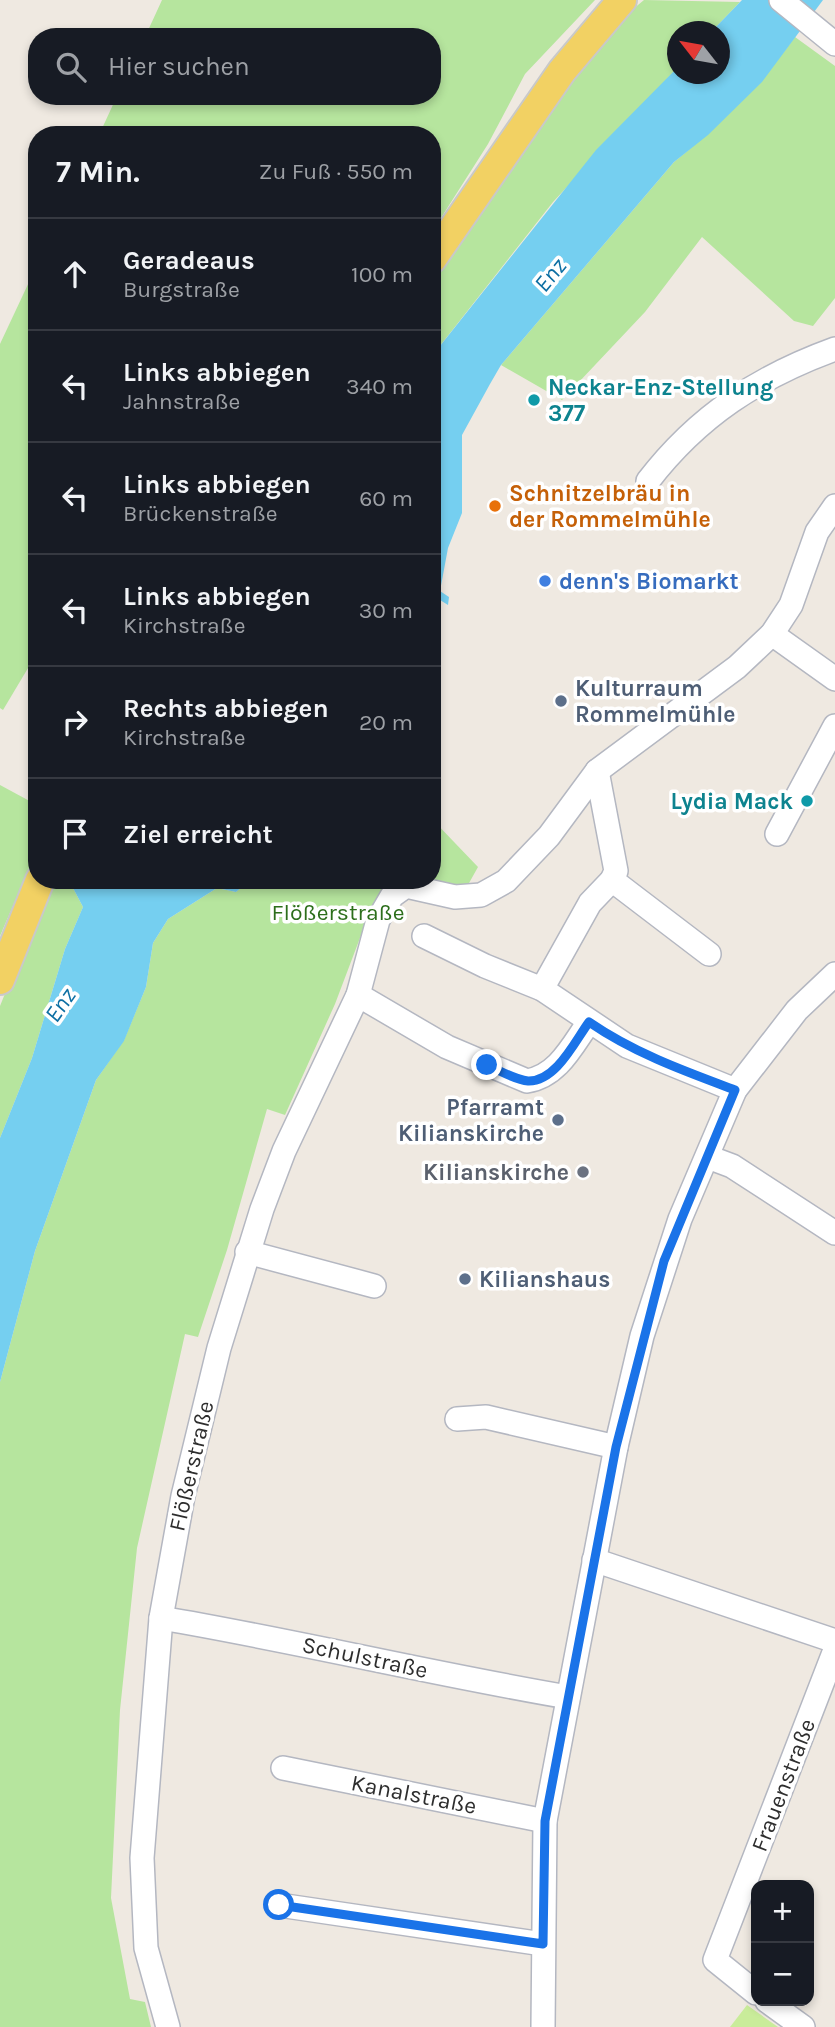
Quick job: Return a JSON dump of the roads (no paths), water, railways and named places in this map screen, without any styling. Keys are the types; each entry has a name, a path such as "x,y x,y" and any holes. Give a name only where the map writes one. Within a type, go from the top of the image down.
{"main road":[{"path":"441,246 562,71 607,14 622,0"},
{"path":"0,980 36,889"}],"street":[{"path":"780,0 835,44"},
{"path":"648,481 689,432 730,401 835,349"},
{"name":"Flößerstraße","path":"419,889 455,897 481,895 506,881 549,836 597,771 737,667 772,634 791,605 817,532 835,506"},
{"path":"772,634 835,679"},
{"path":"777,834 835,726"},
{"path":"542,989 590,903 612,880 616,871 597,771"},
{"path":"612,880 709,954"},
{"name":"Flößerstraße","path":"167,2027 146,1948 142,1870 161,1618 183,1496 219,1348 247,1252 284,1151 358,995 378,920 392,896 402,889"},
{"path":"424,936 485,966 542,989 627,1046 666,1065 735,1090"},
{"path":"543,2027 545,1821 616,1447 664,1261 735,1090 797,1010 835,974"},
{"path":"358,995 447,1047 527,1081 540,1079 558,1066 589,1022"},
{"path":"708,1157 732,1166 835,1233"},
{"path":"247,1252 374,1286"},
{"path":"457,1419 486,1417 616,1447"},
{"path":"594,1560 835,1641"},
{"name":"Schulstraße","path":"161,1618 259,1634 490,1684 568,1697"},
{"name":"Frauenstraße","path":"751,1989 715,1960 835,1650"},
{"name":"Kanalstraße","path":"283,1768 545,1821"},
{"path":"279,1905 543,1944"},
{"path":"773,2006 803,2027"}],"water":[{"name":"Enz","path":"742,0 823,0 762,82 708,135 674,162 501,365 462,435 462,513 448,548 441,586 441,345 596,150 667,78 667,84 730,84 730,21 722,21"},
{"path":"441,592 449,597 448,605 441,601"},
{"name":"Enz","path":"74,889 215,889 168,919 153,943 146,987 124,1041 96,1080 35,1251 0,1382 0,1138 32,1058 65,949 83,907"}],"place":[{"name":"Neckar-Enz-Stellung 377","path":"534,400"},
{"name":"Schnitzelbräu in der Rommelmühle","path":"495,506"},
{"name":"denn's Biomarkt","path":"545,581"},
{"name":"Kulturraum Rommelmühle","path":"561,701"},
{"name":"Lydia Mack","path":"807,801"},
{"name":"Pfarramt Kilianskirche","path":"558,1120"},
{"name":"Kilianskirche","path":"583,1172"},
{"name":"Kilianshaus","path":"465,1279"}]}
